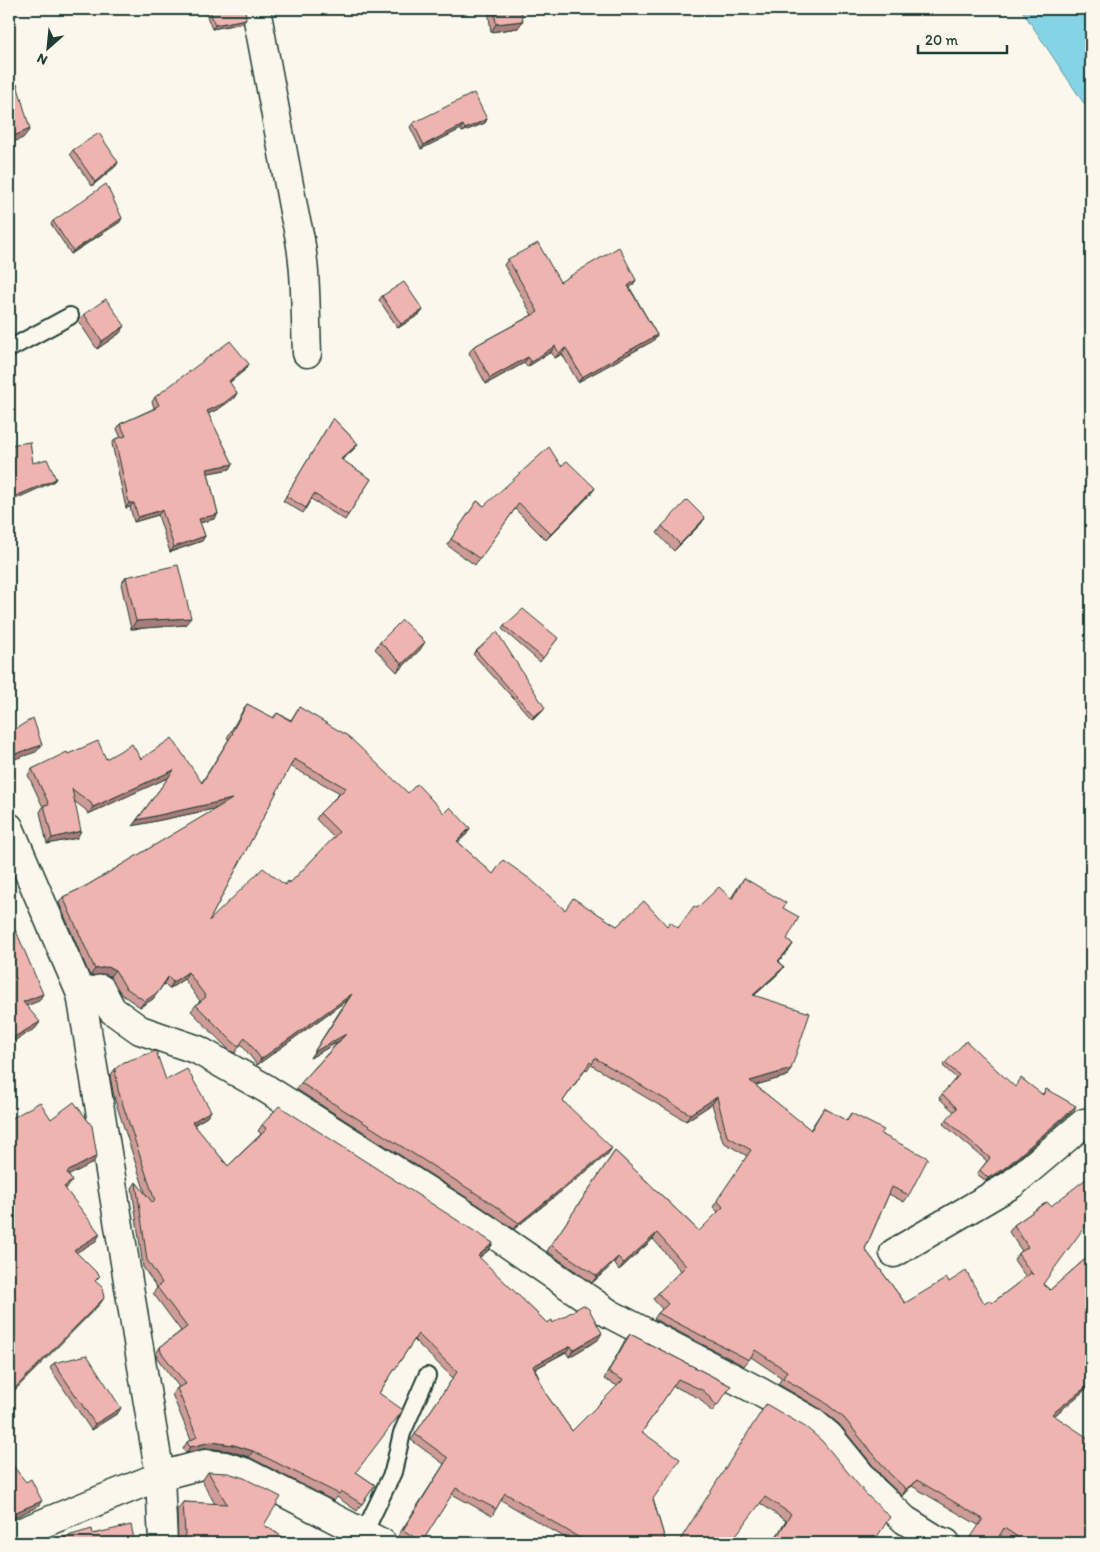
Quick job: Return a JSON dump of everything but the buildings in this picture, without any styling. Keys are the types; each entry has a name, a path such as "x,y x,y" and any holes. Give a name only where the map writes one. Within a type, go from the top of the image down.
{"street":[{"path":"256,9 295,217 301,236 307,353"},
{"path":"9,827 81,994 160,1476 163,1543"},
{"path":"81,994 100,989 112,1010 140,1030 198,1050 265,1088 472,1219 610,1314 760,1392 811,1421 829,1436 873,1490 905,1520 937,1540 946,1543"},
{"path":"894,1253 1012,1184 1084,1123 1091,1123"},
{"path":"9,1537 160,1476 205,1464 225,1466 244,1472 373,1538"}],"lane":[{"path":"9,349 70,316"},
{"path":"373,1538 393,1472 402,1433 427,1376"}],"water":[{"path":"1021,9 1091,9 1091,114"}]}
